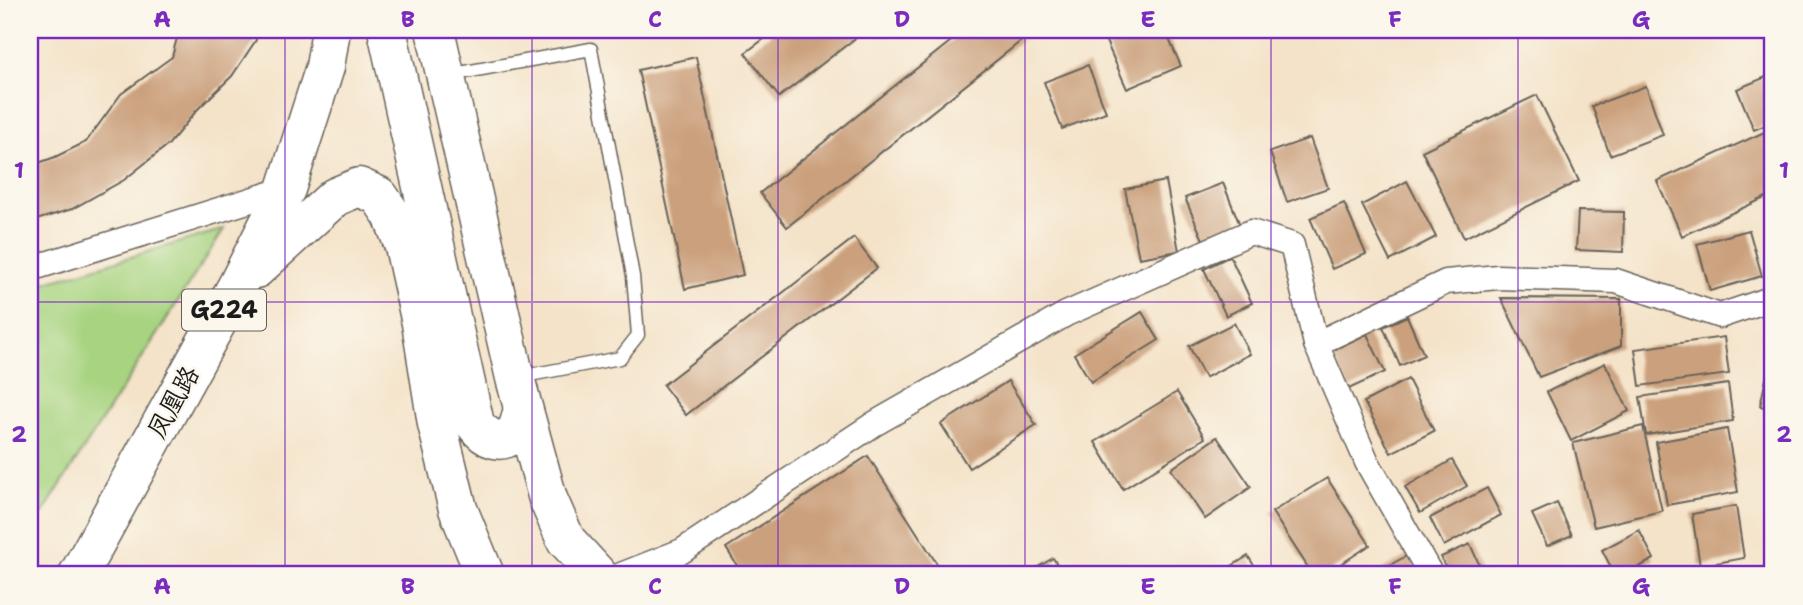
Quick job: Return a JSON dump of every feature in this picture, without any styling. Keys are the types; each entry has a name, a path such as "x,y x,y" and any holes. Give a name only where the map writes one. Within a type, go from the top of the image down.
{"highway":[{"name":"凤凰路","path":"79,575 237,286 286,189 325,67 331,30"},
{"path":"387,30 475,424 483,435 496,440 506,439 516,429 519,393"},
{"path":"435,30 519,393 548,499 566,540 597,575"},
{"path":"237,286 335,197 359,187 379,196 392,215 404,246 421,323 437,424 458,509 485,575"}],"street":[{"path":"30,269 286,189"},
{"path":"621,575 682,551 874,424 1066,314 1251,232 1292,245 1316,344 1367,462 1431,575"},
{"path":"1316,344 1446,282 1485,278 1616,281 1720,316 1773,298"}],"lane":[{"path":"445,76 591,49 633,276 638,335 620,358 519,393"}],"green space":[{"path":"224,229 30,533 30,287"}],"building":[{"path":"179,30 255,30 256,40 232,76 197,110 169,144 124,180 72,209 30,222 30,166 86,142 121,94 172,57"},
{"path":"776,30 866,30 779,97 745,53"},
{"path":"965,30 1012,30 1021,41 787,227 760,193"},
{"path":"1101,30 1165,30 1181,66 1127,89"},
{"path":"696,57 743,275 685,289 638,70"},
{"path":"1088,65 1106,112 1062,129 1044,82"},
{"path":"1773,74 1773,122 1754,130 1737,89"},
{"path":"1646,86 1663,135 1610,155 1592,106"},
{"path":"1537,95 1579,181 1464,238 1422,151"},
{"path":"1773,128 1773,194 1682,236 1657,181"},
{"path":"1310,138 1328,188 1287,202 1270,152"},
{"path":"1166,181 1179,251 1139,258 1125,189"},
{"path":"1407,181 1436,237 1390,261 1362,205"},
{"path":"1223,183 1240,225 1203,240 1185,198"},
{"path":"1344,203 1366,254 1332,269 1310,218"},
{"path":"1578,211 1624,212 1623,252 1576,250"},
{"path":"1749,230 1762,276 1710,291 1697,244"},
{"path":"854,238 877,268 686,415 663,385"},
{"path":"1230,256 1252,303 1226,316 1204,269"},
{"path":"1501,298 1621,299 1621,346 1539,377"},
{"path":"1142,312 1159,340 1091,382 1074,354"},
{"path":"1407,316 1424,355 1400,366 1383,327"},
{"path":"1234,323 1250,354 1205,378 1189,346"},
{"path":"1367,334 1385,372 1349,389 1331,351"},
{"path":"1724,337 1729,374 1640,386 1635,349"},
{"path":"1605,363 1629,411 1571,441 1547,392"},
{"path":"1767,374 1773,376 1773,409 1760,406"},
{"path":"1408,379 1434,431 1391,453 1364,402"},
{"path":"1008,381 1036,425 969,468 941,424"},
{"path":"1728,384 1733,421 1646,435 1640,397"},
{"path":"1177,392 1205,438 1123,489 1095,442"},
{"path":"1771,424 1773,470 1769,470"},
{"path":"1643,426 1662,511 1594,527 1573,443"},
{"path":"1727,429 1738,492 1667,505 1656,442"},
{"path":"1217,437 1251,487 1205,519 1171,469"},
{"path":"868,456 944,575 743,575 726,548"},
{"path":"1452,460 1467,486 1420,513 1405,487"},
{"path":"1327,478 1370,545 1324,575 1313,575 1272,512"},
{"path":"1487,488 1501,515 1444,546 1430,518"},
{"path":"1773,492 1773,526 1771,526 1770,493"},
{"path":"1557,503 1572,535 1547,546 1532,514"},
{"path":"1736,506 1744,558 1700,566 1692,514"},
{"path":"1639,530 1654,559 1624,575 1615,575 1602,550"},
{"path":"1470,544 1484,575 1449,575 1441,557"},
{"path":"1408,555 1420,575 1372,575"},
{"path":"1248,556 1260,575 1217,575"},
{"path":"1053,558 1064,575 1025,575"},
{"path":"1554,569 1557,575 1540,575"}]}
